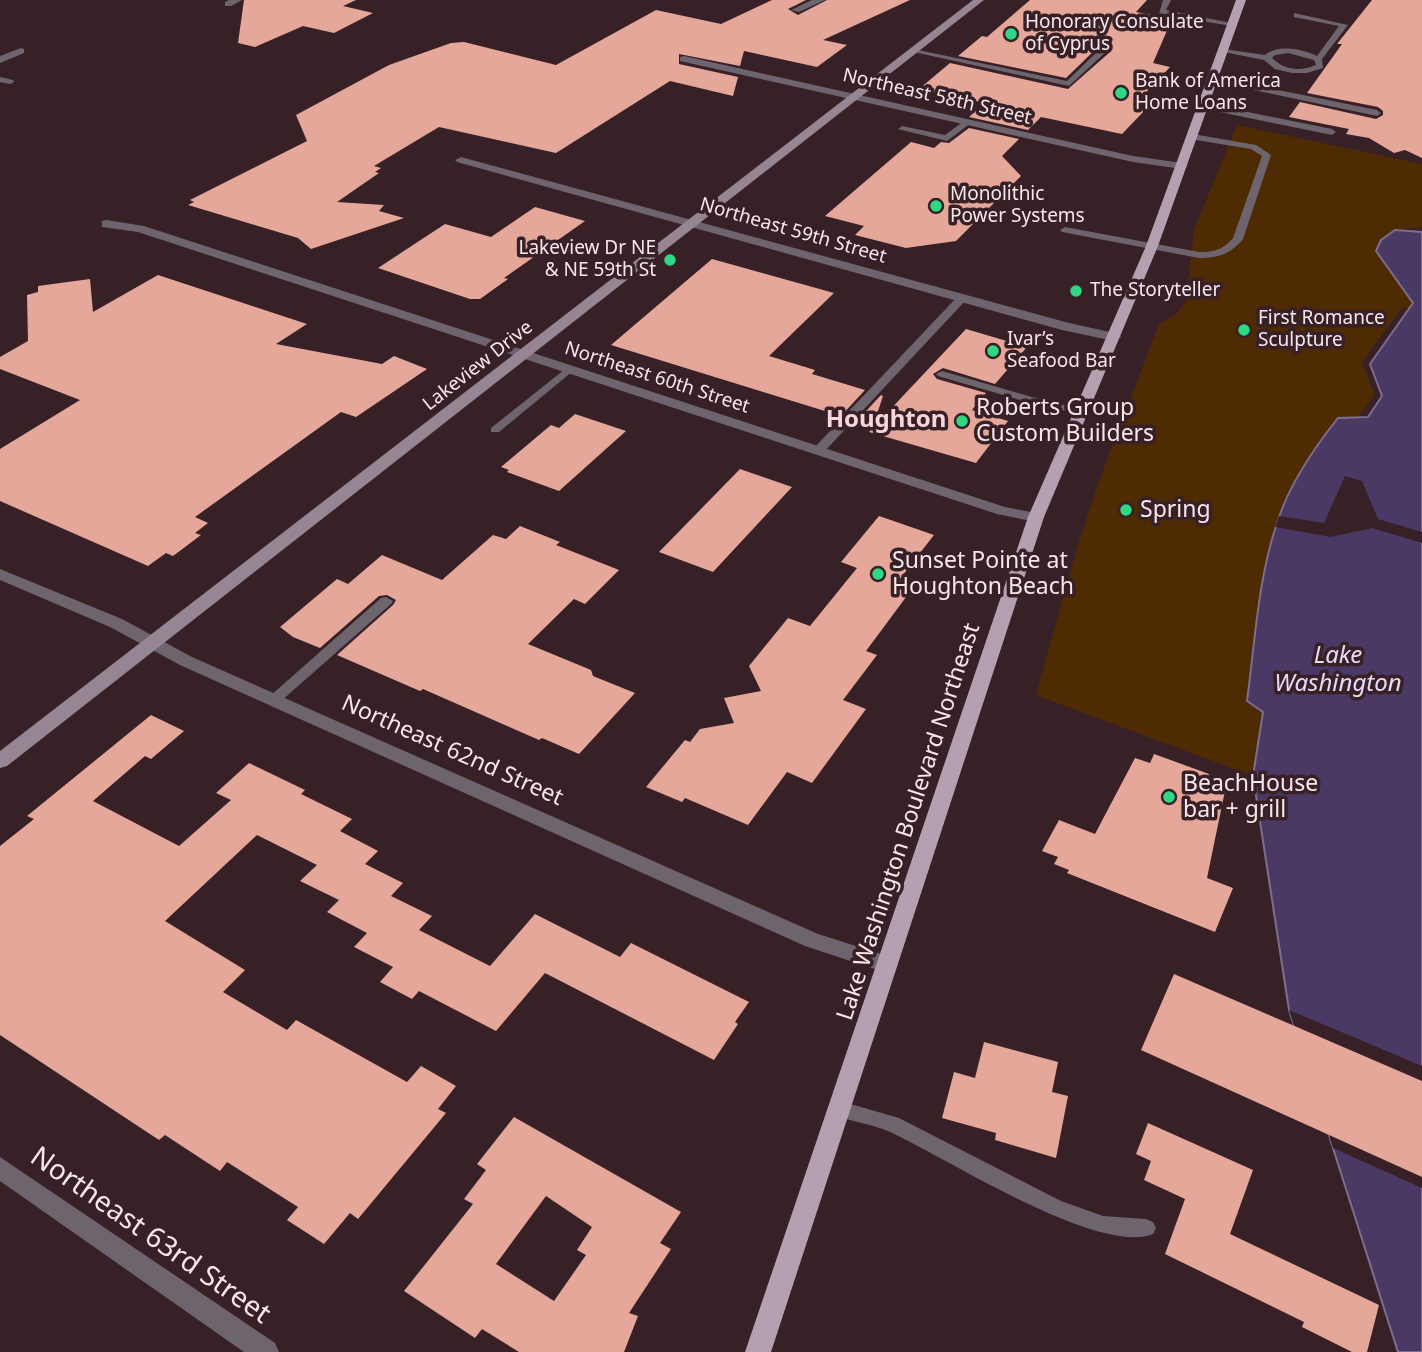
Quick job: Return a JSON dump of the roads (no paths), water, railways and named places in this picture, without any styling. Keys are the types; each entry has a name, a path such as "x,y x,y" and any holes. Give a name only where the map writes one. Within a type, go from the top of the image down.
{"main road":[{"name":"Lake Washington Boulevard Northeast","path":"758,1352 1036,517 1152,246 1241,0"}],"street":[{"path":"796,10 820,0"},
{"name":"Lakeview Drive","path":"0,761 979,0"},
{"path":"0,60 21,51"},
{"name":"Northeast 58th Street","path":"684,59 967,123 1182,166"},
{"name":"Northeast 59th Street","path":"461,159 1068,327 1114,337"},
{"name":"Northeast 60th Street","path":"106,224 140,229 1002,511 1036,517"},
{"name":"Northeast 62nd Street","path":"0,574 116,623 187,661 812,940 887,964"},
{"name":"Northeast 63rd Street","path":"0,1168 266,1352"}],"lane":[{"path":"1167,0 1162,12 1232,24"},
{"path":"1297,15 1344,25 1318,59"},
{"path":"913,51 1069,84 1104,50"},
{"path":"1223,51 1267,58 1278,67 1302,71 1320,66 1318,59"},
{"path":"1267,58 1273,53 1288,51 1318,59"},
{"path":"0,79 10,82"},
{"path":"1214,79 1377,113"},
{"path":"1203,106 1332,132"},
{"path":"902,129 947,138 967,123"},
{"path":"1065,230 1210,256 1230,250 1238,239 1267,155 1253,147 1193,137"},
{"path":"818,450 962,298"},
{"path":"495,430 569,369"},
{"path":"942,374 1048,405 1082,411"},
{"path":"275,699 386,601"},
{"path":"840,1109 892,1124 1056,1208 1103,1224 1146,1228"}],"water":[{"name":"Lake Washington","path":"1395,230 1422,232 1422,1352 1398,1352 1289,1010 1253,776 1263,712 1247,701 1266,564 1283,506 1303,466 1338,418 1368,417 1382,396 1370,364 1413,303 1376,251 1381,240"}],"place":[{"name":"Honorary Consulate of Cyprus","path":"1011,34"},
{"name":"Bank of America Home Loans","path":"1121,93"},
{"name":"Monolithic Power Systems","path":"936,206"},
{"name":"Lakeview Dr NE & NE 59th St","path":"670,260"},
{"name":"The Storyteller","path":"1076,291"},
{"name":"First Romance Sculpture","path":"1244,330"},
{"name":"Ivar’s Seafood Bar","path":"993,351"},
{"name":"Roberts Group Custom Builders","path":"962,421"},
{"name":"Spring","path":"1126,510"},
{"name":"Sunset Pointe at Houghton Beach","path":"878,574"},
{"name":"BeachHouse bar + grill","path":"1169,797"}],"district":[{"name":"Houghton","path":"886,420"}]}
